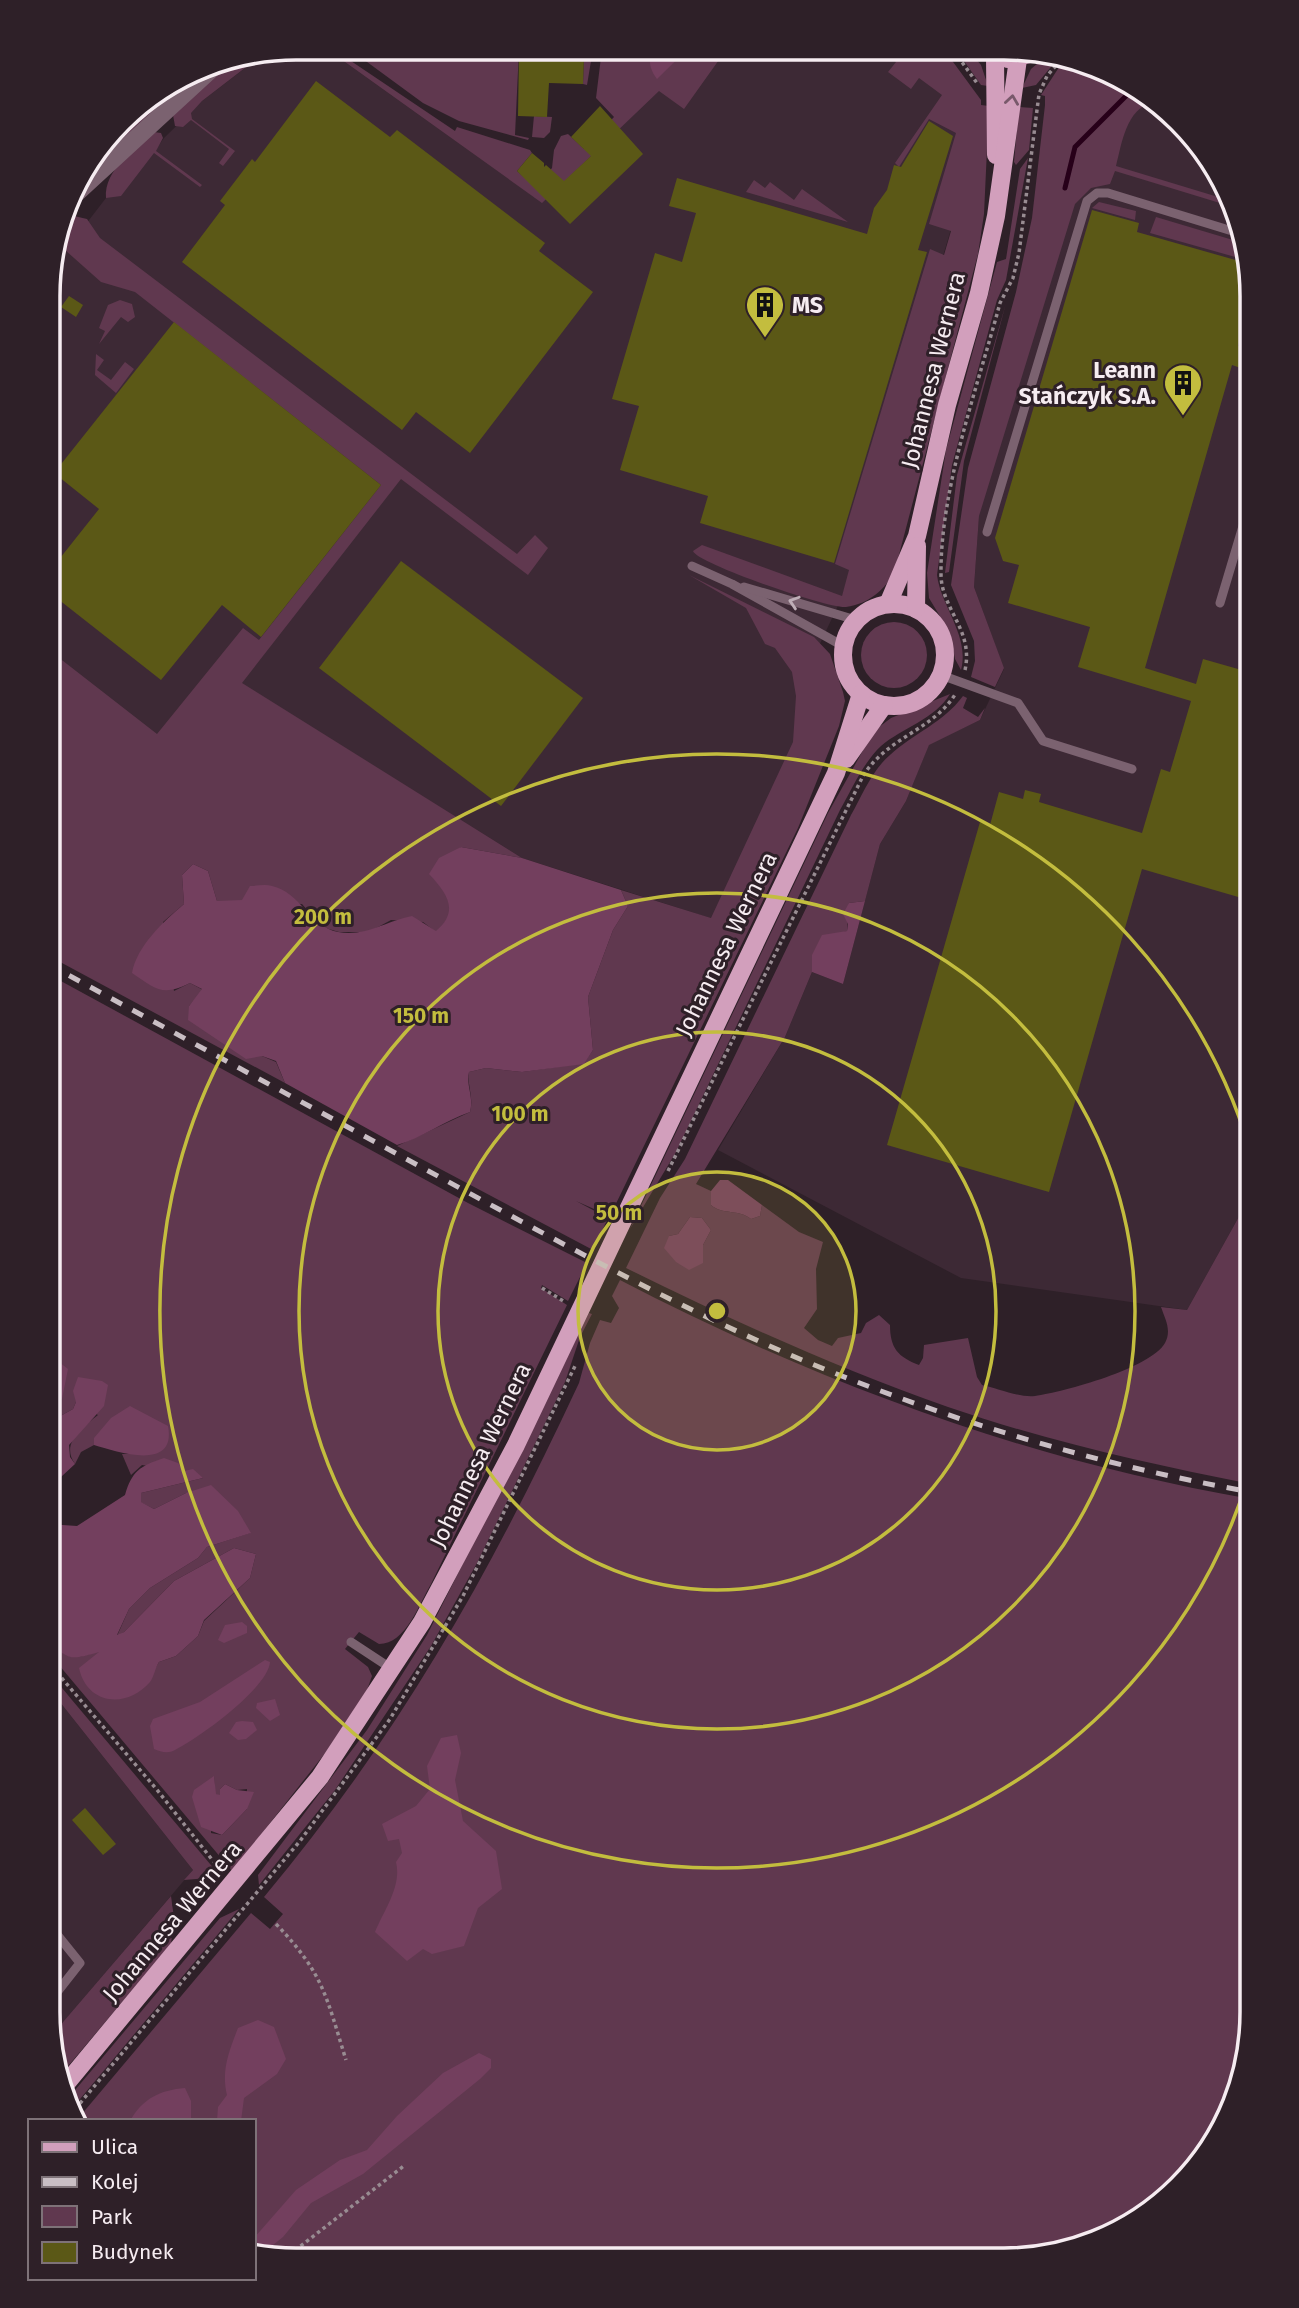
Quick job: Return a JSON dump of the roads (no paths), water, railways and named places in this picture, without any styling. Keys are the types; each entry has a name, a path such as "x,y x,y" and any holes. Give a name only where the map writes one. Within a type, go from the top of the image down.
{"main road":[{"name":"Johannesa Wernera","path":"990,60 996,216"},
{"name":"Johannesa Wernera","path":"888,604 917,536 947,405 979,293 996,216 1018,60"},
{"name":"Johannesa Wernera","path":"916,609 917,536"},
{"path":"888,604 916,609 939,630 945,660 941,675 928,693 918,700 896,706 884,705 861,694 845,671 843,646 856,620 876,607 888,604"},
{"name":"Johannesa Wernera","path":"70,2080 234,1885 320,1777 393,1670 446,1580 516,1445 573,1305 619,1225 836,773 861,694"},
{"name":"Johannesa Wernera","path":"836,773 884,705"}],"street":[{"path":"88,182 198,81"}],"lane":[{"path":"986,532 1087,201 1097,193 1108,193 1230,230"},
{"path":"1220,603 1240,537"},
{"path":"692,566 732,584 843,646"},
{"path":"732,584 856,620"},
{"path":"941,675 1018,703 1044,741 1132,769"},
{"path":"351,1642 393,1670"},
{"path":"60,1938 80,1963 60,1988"}],"waterway":[{"path":"1065,188 1075,147 1127,95"}],"railway":[{"path":"60,971 597,1262 788,1354 901,1398 1016,1436 1074,1453 1239,1490"}],"place":[{"name":"MS","path":"765,339"},
{"name":"Leann Stańczyk S.A.","path":"1183,417"}]}
